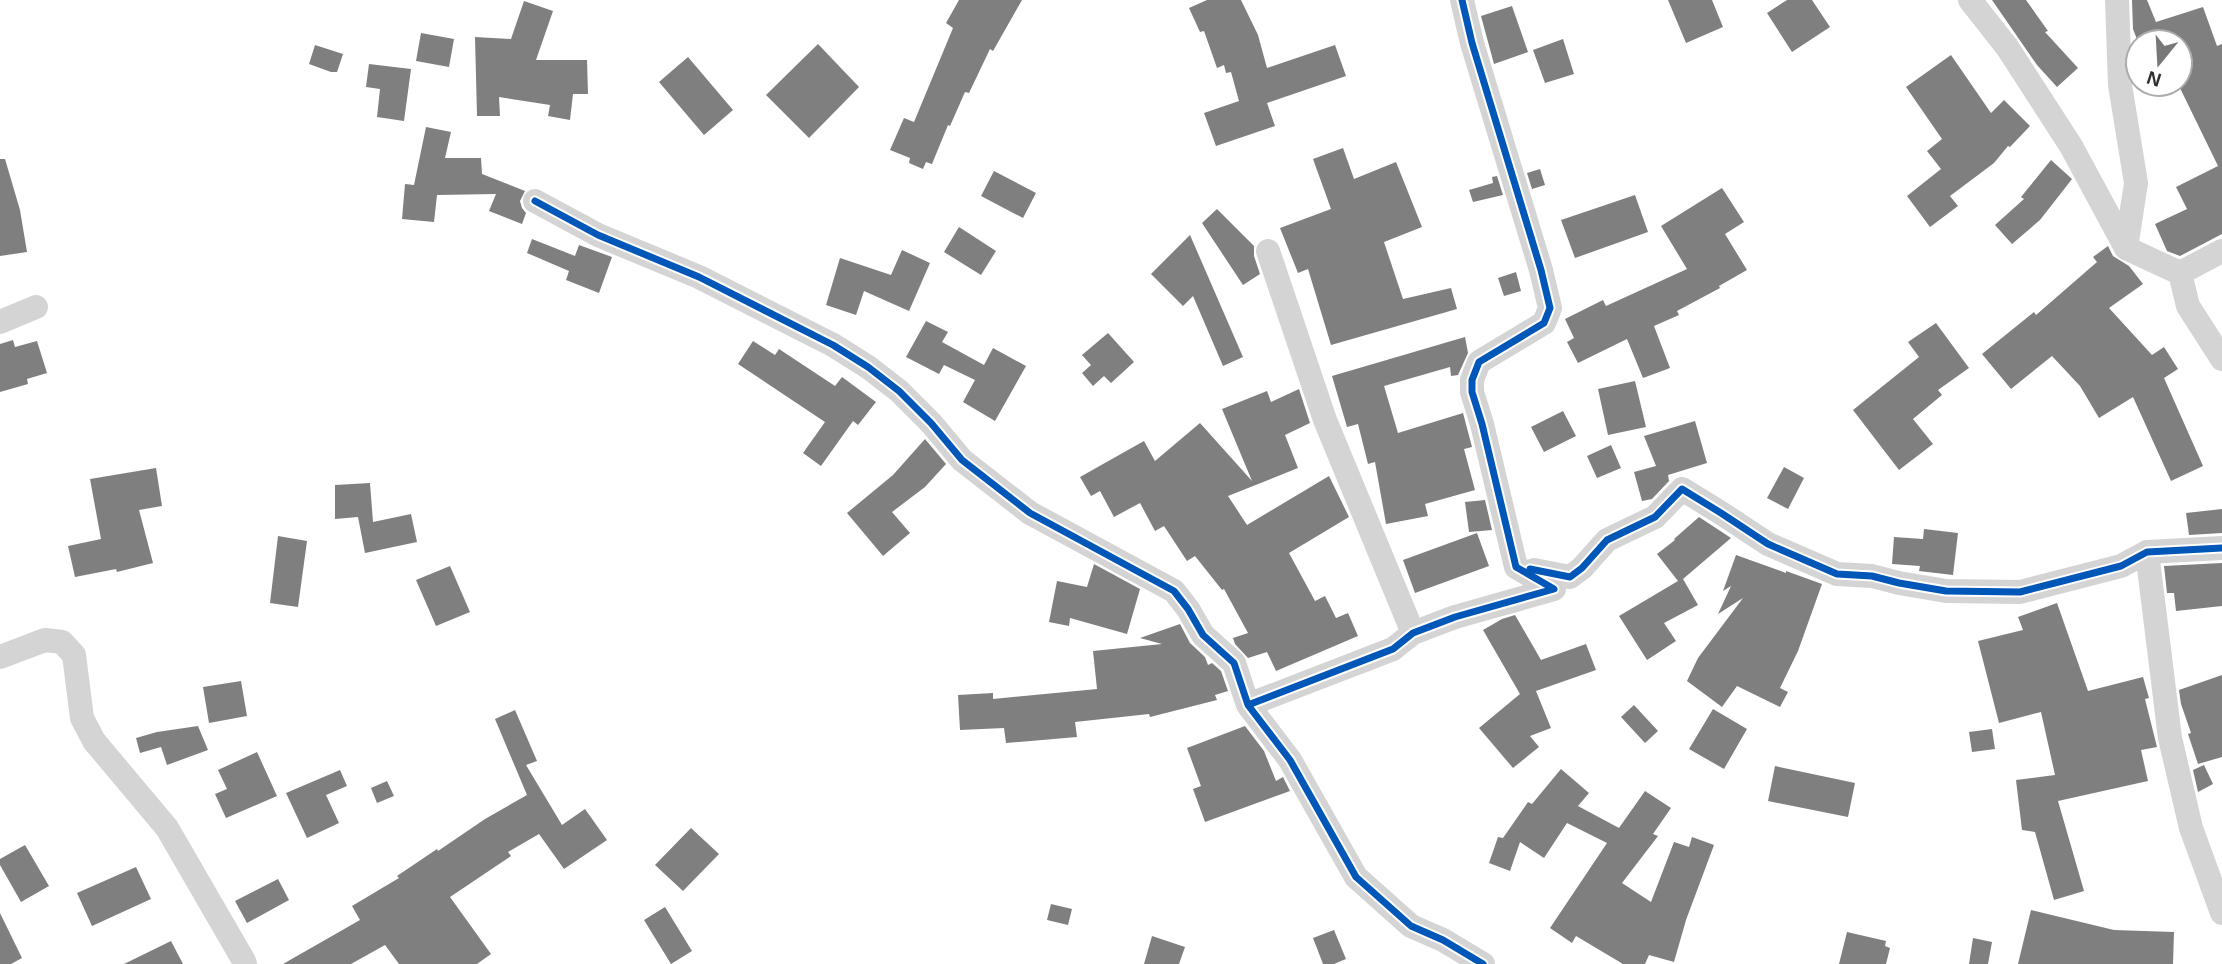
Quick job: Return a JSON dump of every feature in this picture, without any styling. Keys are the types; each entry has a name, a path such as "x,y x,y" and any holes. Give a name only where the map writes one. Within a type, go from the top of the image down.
{"street":[{"path":"1248,705 1392,649 1413,633 1455,617 1553,589 1517,567 1472,392 1472,380 1479,362 1544,323 1550,308 1472,43 1462,0"},
{"path":"1970,0 2007,47 2071,146 2126,248 2180,273"},
{"path":"2117,0 2120,85 2136,183 2126,248"},
{"path":"535,201 598,235 699,277 833,345 899,391 962,460 1030,513 1174,591 1203,635 1234,663 1248,705 1290,760 1356,877 1412,926 1443,940 1483,964"},
{"path":"1268,251 1325,420 1413,633"},
{"path":"2180,273 2222,251"},
{"path":"2180,273 2188,306 2222,359"},
{"path":"0,322 36,307"},
{"path":"1517,567 1570,577 1582,568 1607,540 1655,517 1682,489 1768,544 1837,574 1872,576 1946,591 2020,592 2121,566 2147,552 2222,548"},
{"path":"2147,552 2169,738 2191,828 2222,913"},
{"path":"0,657 46,640 62,642 74,655 82,718 94,741 167,828 244,964"}],"building":[{"path":"959,0 1022,0 993,51 990,49 969,93 965,92 932,164 926,162 923,169 909,163 910,158 890,150 904,118 914,122 953,28 946,23"},
{"path":"1207,0 1241,0 1258,35 1267,68 1335,45 1346,76 1267,103 1275,126 1216,146 1204,113 1239,101 1231,72 1226,73 1224,65 1217,68 1204,31 1200,32 1189,8"},
{"path":"1668,0 1712,0 1723,27 1686,43"},
{"path":"1787,0 1812,0 1830,27 1792,52 1767,13"},
{"path":"1992,0 2026,0 2048,31 2045,32 2078,68 2057,87 2037,65"},
{"path":"2132,0 2147,0 2156,22 2203,7 2217,46 2222,44 2222,234 2180,256 2167,251 2155,224 2187,209 2176,187 2218,166 2185,98 2194,98 2194,28 2133,28"},
{"path":"524,1 553,11 536,60 587,60 588,94 573,94 570,120 548,116 550,105 499,97 500,116 477,116 475,37 511,39"},
{"path":"1512,6 1528,52 1494,64 1481,16"},
{"path":"421,33 454,39 449,67 416,61"},
{"path":"1563,39 1574,74 1545,83 1533,50"},
{"path":"818,44 859,87 809,138 766,95"},
{"path":"315,45 343,54 337,72 309,64"},
{"path":"1951,55 1991,113 2004,100 2030,126 1994,163 1950,196 1958,206 1930,227 1907,196 1941,169 1927,151 1942,139 1906,87"},
{"path":"688,57 733,110 704,135 659,82"},
{"path":"369,64 411,69 404,121 377,117 380,89 366,87"},
{"path":"426,127 451,132 445,158 481,158 482,174 525,191 520,201 526,213 522,224 489,211 496,194 437,195 434,222 402,219 405,184 414,185"},
{"path":"1343,148 1354,179 1396,162 1422,227 1384,242 1403,299 1451,288 1457,309 1331,345 1308,269 1298,273 1280,228 1331,209 1313,159"},
{"path":"0,159 5,159 20,210 27,252 0,256"},
{"path":"2051,160 2072,179 2040,220 2012,244 1995,225 2024,199 2021,197"},
{"path":"1540,169 1545,185 1532,189 1527,173"},
{"path":"994,171 1036,193 1023,218 981,196"},
{"path":"1497,176 1503,195 1473,202 1469,190 1493,183 1492,177"},
{"path":"1722,188 1744,222 1725,234 1747,270 1677,311 1679,315 1654,326 1670,368 1643,378 1627,339 1578,363 1567,342 1574,338 1565,319 1603,300 1606,306 1687,269 1661,226"},
{"path":"1635,195 1648,232 1575,258 1561,220"},
{"path":"1217,209 1254,246 1260,274 1243,285 1202,223"},
{"path":"959,227 996,251 981,275 944,252"},
{"path":"1190,235 1243,357 1223,366 1193,296 1183,306 1151,274"},
{"path":"532,239 575,256 579,245 612,257 599,293 566,280 569,271 527,253"},
{"path":"2108,246 2113,256 2129,266 2143,284 2109,308 2152,355 2164,347 2178,369 2164,378 2203,466 2171,481 2133,397 2099,418 2080,386 2052,356 2011,389 1982,354 2034,312 2036,315 2097,262 2093,257"},
{"path":"902,250 930,263 909,311 864,291 856,315 826,305 840,258 891,275"},
{"path":"1516,272 1521,291 1504,296 1498,278"},
{"path":"926,321 948,332 942,342 984,365 993,348 1026,366 995,421 963,402 975,380 944,365 939,374 906,357"},
{"path":"1936,323 1969,368 1938,390 1942,395 1913,419 1933,444 1899,470 1853,410 1919,357 1908,342"},
{"path":"1108,333 1134,362 1111,383 1104,376 1093,386 1082,373 1091,365 1082,355"},
{"path":"1465,337 1468,353 1458,375 1451,376 1450,367 1384,386 1398,433 1463,413 1472,447 1464,449 1475,490 1425,504 1428,516 1386,524 1375,462 1368,464 1358,424 1347,427 1332,376"},
{"path":"13,340 15,347 37,341 47,373 27,379 28,384 0,392 0,344"},
{"path":"753,341 775,355 779,349 835,386 842,377 876,402 858,425 853,421 821,466 803,453 825,422 738,364"},
{"path":"1635,381 1646,427 1608,435 1598,389"},
{"path":"1299,389 1310,423 1285,435 1298,468 1228,496 1247,525 1329,476 1349,517 1289,553 1315,601 1325,596 1336,618 1348,613 1358,636 1276,671 1267,652 1248,658 1235,644 1233,638 1248,633 1224,589 1222,590 1195,556 1187,561 1164,526 1155,531 1140,503 1114,517 1100,491 1091,496 1080,477 1144,441 1155,461 1200,423 1252,481 1222,409 1267,391 1271,402"},
{"path":"1563,411 1576,436 1544,452 1531,427"},
{"path":"1695,421 1707,463 1668,475 1669,481 1652,499 1642,501 1634,472 1656,466 1644,436"},
{"path":"925,439 946,464 925,487 892,512 910,533 883,556 847,513 893,475"},
{"path":"1611,445 1621,468 1597,478 1587,456"},
{"path":"1784,467 1804,478 1788,509 1767,498"},
{"path":"156,468 162,506 139,510 153,563 117,572 116,569 75,577 68,546 101,539 90,479"},
{"path":"370,483 373,522 411,514 417,542 365,553 358,517 335,519 335,485"},
{"path":"1485,500 1492,530 1469,532 1465,502"},
{"path":"2222,509 2222,533 2189,535 2186,513"},
{"path":"1699,517 1731,538 1683,579 1698,605 1664,623 1676,641 1647,660 1619,616 1678,581 1657,554"},
{"path":"1924,529 1958,533 1953,575 1919,571 1920,566 1892,564 1894,537 1923,539"},
{"path":"1477,533 1489,566 1415,593 1403,560"},
{"path":"278,536 307,541 298,607 270,603"},
{"path":"1736,555 1822,584 1798,651 1780,688 1788,692 1780,707 1737,686 1722,707 1687,681 1698,658 1743,598 1718,614 1731,586 1723,591"},
{"path":"2222,563 2222,606 2176,611 2174,593 2167,593 2164,566"},
{"path":"1094,564 1140,589 1127,634 1070,618 1069,626 1049,622 1057,581 1087,587"},
{"path":"450,566 470,612 436,626 416,580"},
{"path":"2057,603 2088,691 2143,677 2149,698 2145,699 2157,747 2141,750 2148,781 2058,801 2084,891 2054,900 2035,832 2022,830 2016,780 2055,775 2041,712 1999,723 1978,641 2023,630 2018,617"},
{"path":"1515,615 1541,660 1586,644 1596,670 1536,691 1551,728 1530,736 1539,747 1513,768 1479,728 1520,694 1483,630"},
{"path":"1180,624 1190,643 1205,657 1208,665 1212,663 1221,671 1228,691 1215,695 1217,700 1150,717 1149,714 1075,722 1077,737 1006,743 1004,728 960,730 958,695 993,693 993,699 1097,689 1093,651 1162,644 1140,638"},
{"path":"2222,675 2222,757 2198,764 2188,734 2191,733 2179,690"},
{"path":"241,681 247,716 209,723 203,687"},
{"path":"1634,705 1658,731 1645,743 1621,717"},
{"path":"1713,709 1747,729 1724,769 1689,749"},
{"path":"515,710 537,761 526,765 562,825 585,809 607,840 564,869 539,834 508,852 511,856 450,897 491,954 477,964 399,964 385,945 351,964 283,964 360,920 352,906 399,878 397,876 437,849 438,851 527,795 495,719"},
{"path":"198,726 208,750 167,765 161,747 140,753 136,738"},
{"path":"1245,726 1264,751 1276,781 1283,777 1290,791 1205,822 1193,789 1201,786 1187,748"},
{"path":"1992,729 1995,749 1972,752 1969,732"},
{"path":"257,752 277,796 226,818 215,794 227,789 218,770"},
{"path":"2204,765 2213,784 2198,792 2193,770"},
{"path":"1775,766 1855,783 1848,817 1768,801"},
{"path":"1561,769 1589,793 1578,806 1619,828 1645,791 1671,808 1653,834 1658,836 1622,883 1651,902 1674,842 1689,847 1692,837 1714,845 1686,920 1674,962 1649,955 1645,964 1623,964 1576,936 1572,943 1550,928 1607,843 1567,823 1544,858 1520,842 1510,871 1489,863 1498,837 1503,838 1528,802 1532,804"},
{"path":"340,770 347,786 326,795 339,823 307,838 286,793"},
{"path":"387,781 394,796 377,803 371,788"},
{"path":"691,828 719,854 683,891 655,865"},
{"path":"25,845 49,886 21,902 0,865 0,859"},
{"path":"136,867 151,899 92,926 77,893"},
{"path":"278,879 289,900 247,923 235,901"},
{"path":"1051,904 1072,909 1068,925 1047,920"},
{"path":"665,907 692,951 671,964 644,920"},
{"path":"2031,910 2114,930 2174,932 2173,964 2018,964"},
{"path":"0,913 22,958 11,964 0,964"},
{"path":"1334,930 1346,959 1334,964 1323,964 1313,938"},
{"path":"1847,932 1886,941 1885,946 1890,948 1886,964 1839,964"},
{"path":"1152,936 1185,947 1179,964 1144,964"},
{"path":"1973,938 1992,942 1988,964 1969,964"},
{"path":"171,941 183,964 124,964"}],"cycle path":[{"path":"1248,705 1393,649 1413,633 1455,617 1554,589 1516,567 1472,392 1472,380 1479,362 1544,323 1550,308 1472,43 1462,0"},
{"path":"535,201 598,235 699,277 833,345 899,391 962,460 1030,513 1174,591 1203,635 1234,663 1248,705 1290,760 1356,877 1411,926 1443,940 1483,964"},
{"path":"1530,569 1570,577 1582,568 1607,540 1655,517 1682,489 1768,544 1837,574 1872,576 1946,591 2020,592 2121,566 2147,552 2222,548"}]}
